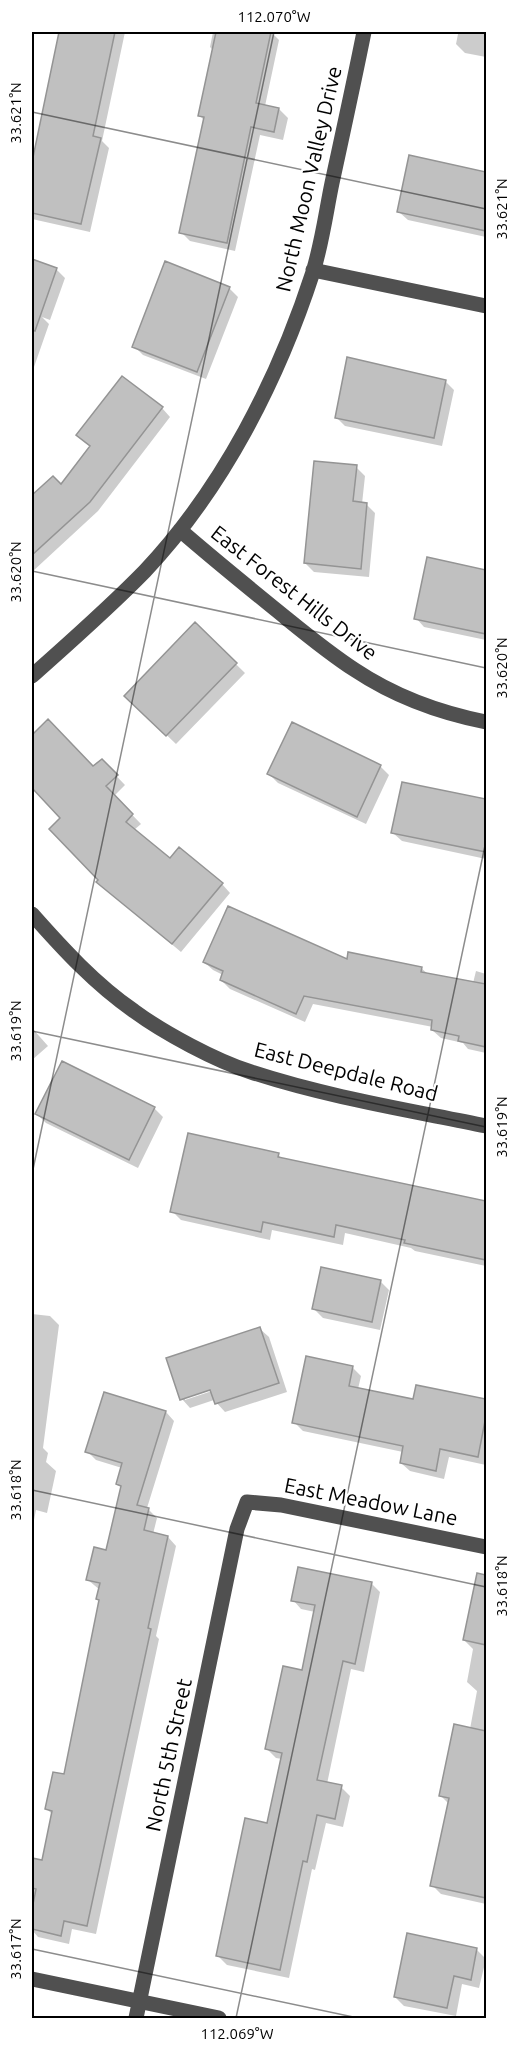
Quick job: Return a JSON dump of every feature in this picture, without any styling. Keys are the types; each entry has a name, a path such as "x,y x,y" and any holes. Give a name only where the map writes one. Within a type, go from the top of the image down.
{"street":[{"name":"North Moon Valley Drive","path":"32,675 111,606 180,530 223,468 263,399 287,343 313,270 364,32"},
{"path":"313,270 486,306"},
{"name":"East Forest Hills Drive","path":"180,530 313,640 356,671 395,692 435,708 486,722"},
{"name":"East Deepdale Road","path":"32,914 82,969 134,1012 190,1045 248,1072 312,1089 486,1126"},
{"name":"East Meadow Lane","path":"247,1502 281,1505 486,1547"},
{"name":"North 5th Street","path":"136,2019 237,1529 247,1502"},
{"path":"32,1979 219,2019"}],"building":[{"path":"59,32 115,32 93,136 101,138 81,224 32,213 32,162"},
{"path":"216,32 271,32 256,103 279,108 274,132 251,127 227,243 179,233 204,117 198,116"},
{"path":"409,155 486,172 486,231 397,212"},
{"path":"32,259 57,268 35,331 32,330"},
{"path":"165,261 230,287 197,372 132,347"},
{"path":"347,357 446,380 434,438 335,418"},
{"path":"122,376 163,407 90,502 32,555 32,495 53,476 61,484 90,446 76,435"},
{"path":"314,461 357,465 353,501 367,503 361,569 304,563"},
{"path":"427,557 486,570 486,634 414,619"},
{"path":"195,622 237,663 166,736 124,696"},
{"path":"48,719 93,766 102,759 118,775 106,786 133,814 126,822 170,858 179,847 223,883 172,944 96,882 98,880 49,829 60,818 32,788 32,735"},
{"path":"292,722 381,765 357,817 267,774"},
{"path":"402,782 486,799 486,852 391,833"},
{"path":"228,906 347,959 348,952 422,967 421,972 486,984 486,1047 458,1041 459,1036 431,1030 432,1020 304,996 296,1014 220,980 223,971 203,962"},
{"path":"62,1061 155,1107 129,1160 35,1114"},
{"path":"188,1133 279,1153 278,1157 486,1201 486,1260 404,1243 405,1240 336,1225 334,1237 263,1222 261,1232 170,1212"},
{"path":"321,1267 381,1280 372,1322 312,1309"},
{"path":"260,1327 279,1383 215,1404 210,1390 180,1400 166,1358"},
{"path":"306,1356 353,1366 349,1386 413,1399 416,1385 486,1399 486,1416 478,1457 440,1449 436,1471 400,1463 403,1446 292,1423"},
{"path":"104,1392 166,1411 137,1505 149,1508 144,1530 168,1536 148,1628 151,1629 87,1926 64,1921 61,1936 32,1929 32,1909 36,1889 32,1888 32,1858 42,1860 52,1811 45,1809 53,1772 64,1774 99,1600 96,1599 100,1583 86,1580 94,1547 106,1550 121,1486 116,1484 122,1463 85,1452"},
{"path":"298,1567 372,1582 355,1664 343,1661 317,1780 342,1785 335,1819 317,1815 307,1862 303,1861 280,1970 216,1956 245,1818 267,1823 282,1753 265,1749 283,1666 302,1670 315,1605 291,1601"},
{"path":"477,1573 486,1575 486,1645 463,1640"},
{"path":"454,1724 486,1731 486,1898 430,1886 449,1798 439,1796"},
{"path":"407,1933 477,1948 471,1980 454,1976 447,2008 394,1997"}]}
